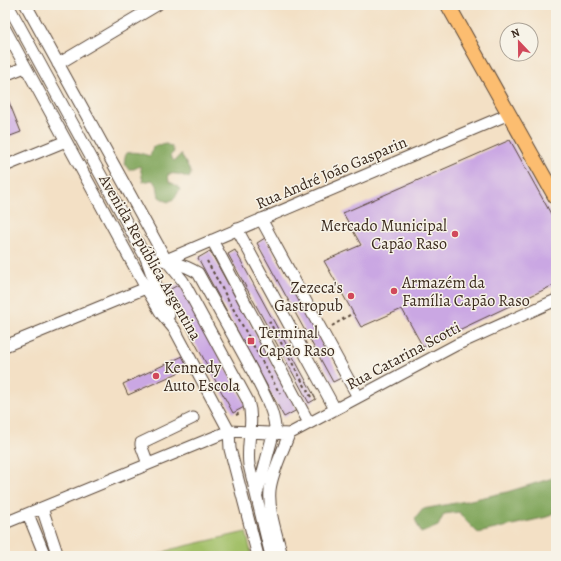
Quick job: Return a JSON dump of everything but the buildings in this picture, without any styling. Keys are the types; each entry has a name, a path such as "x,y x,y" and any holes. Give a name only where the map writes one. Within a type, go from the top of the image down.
{"main road":[{"path":"448,5 556,198"}],"street":[{"path":"8,5 146,258 175,330"},
{"name":"Avenida República Argentina","path":"26,5 166,260 183,281 248,401 252,417 248,454 256,496 271,556"},
{"path":"58,64 157,5"},
{"name":"Avenida República Argentina","path":"5,29 146,288 161,313 175,330 229,431 230,449 258,556"},
{"path":"5,75 25,67"},
{"name":"Rua André João Gasparin","path":"166,260 509,114"},
{"path":"5,166 66,141"},
{"path":"261,219 358,397"},
{"path":"237,229 335,409"},
{"path":"212,240 309,423"},
{"path":"146,258 166,260 198,273 249,364 271,408 274,418 274,433 256,496"},
{"path":"5,346 146,288 166,260"},
{"name":"Rua Catarina Scotti","path":"289,434 476,336 556,300"},
{"path":"148,464 141,443 192,418"},
{"path":"5,523 229,431 289,434 272,479 270,489 272,514 282,556"},
{"path":"42,508 58,556"},
{"path":"28,514 44,556"}],"path":[{"path":"207,262 283,399"},
{"path":"331,327 353,313"},
{"path":"267,318 311,398"},
{"path":"282,355 290,351"}],"green space":[{"path":"166,144 172,147 174,152 170,156 174,161 181,154 191,173 189,178 179,174 168,174 169,182 180,189 175,198 168,202 159,197 157,185 152,180 143,182 140,166 134,169 128,169 124,161 127,153 130,152 150,156 153,147"},
{"path":"556,477 556,511 547,517 478,533 459,512 444,514 438,526 421,533 415,519 423,509 507,492"},
{"path":"246,532 252,556 155,556 172,549"}],"place":[{"name":"Mercado Municipal Capão Raso","path":"455,234"},
{"name":"Armazém da Família Capão Raso","path":"394,291"},
{"name":"Zezeca's Gastropub","path":"351,296"},
{"name":"Terminal Capão Raso","path":"251,341"},
{"name":"Kennedy Auto Escola","path":"156,376"}]}
